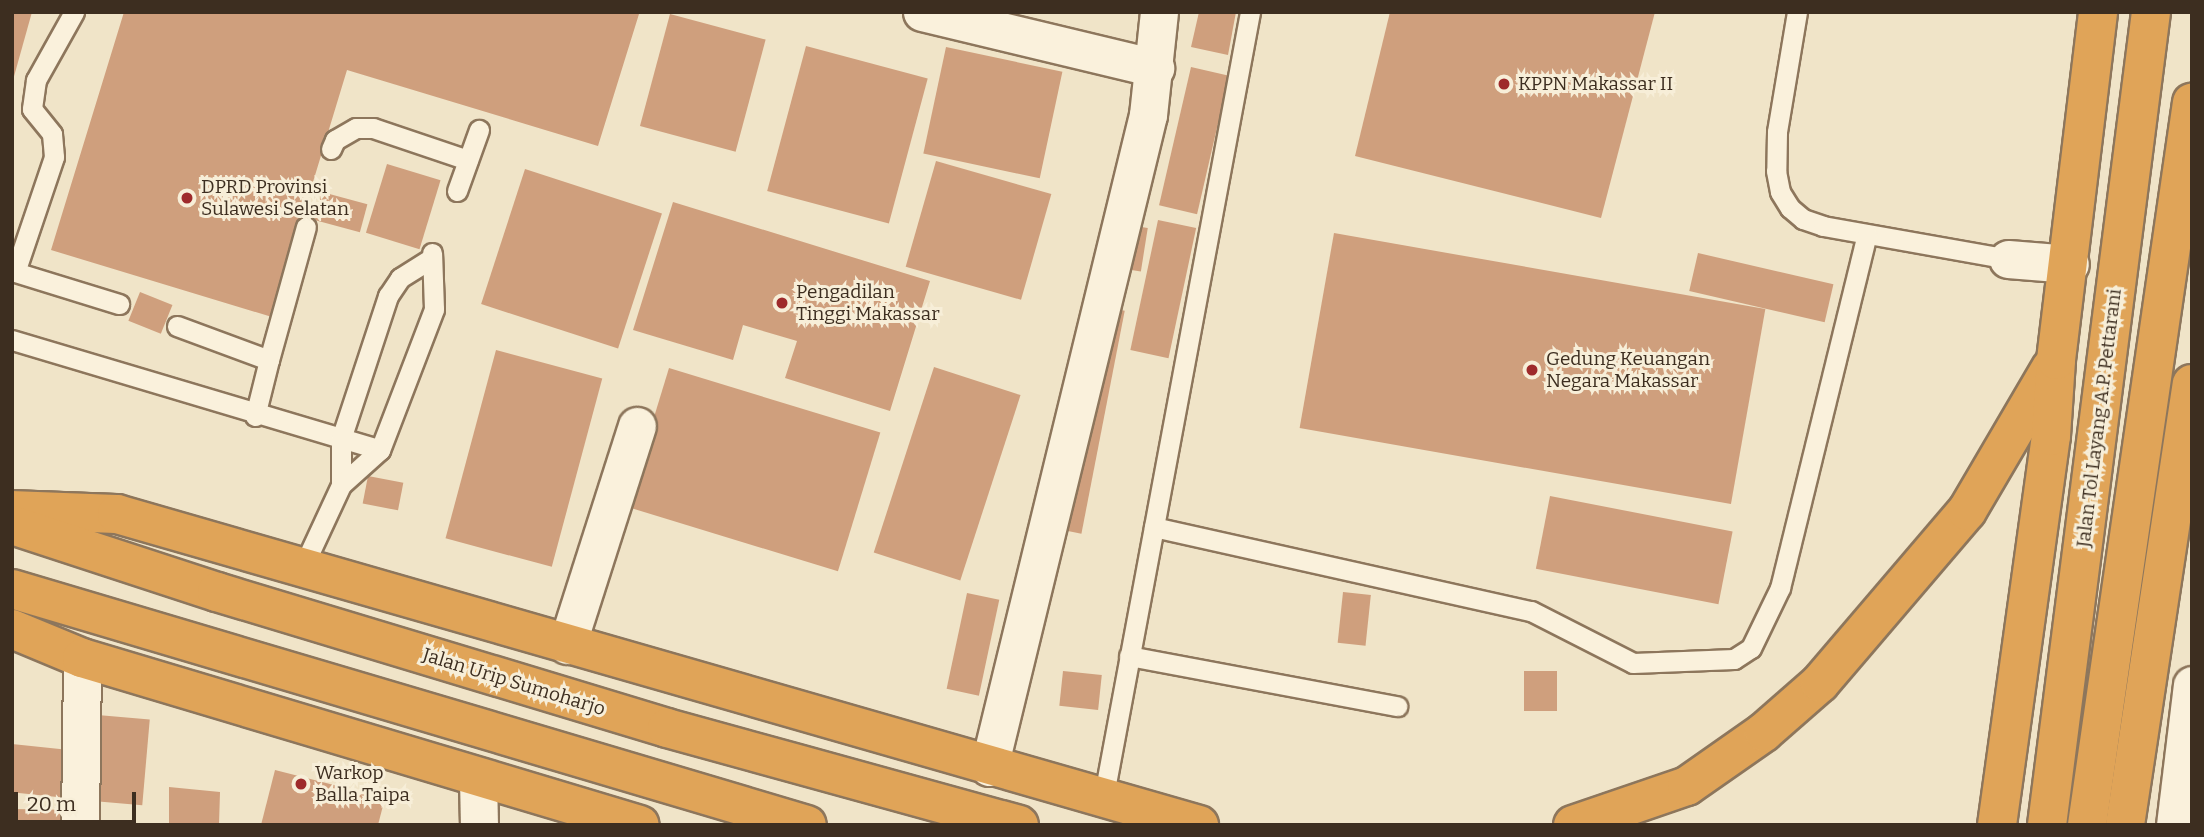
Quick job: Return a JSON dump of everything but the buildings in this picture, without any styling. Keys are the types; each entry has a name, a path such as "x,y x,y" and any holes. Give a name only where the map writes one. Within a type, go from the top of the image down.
{"highway":[{"path":"1997,825 2051,436 2056,360 2070,264 2098,12"},
{"name":"Jalan Tol Layang A.P. Pettarani","path":"2047,825 2151,12"},
{"path":"2087,825 2192,103"},
{"path":"1573,825 1687,786 1764,732 1820,683 1967,511 2056,360"},
{"path":"2126,825 2192,384"},
{"path":"12,510 117,514 1103,800 1199,825"},
{"name":"Jalan Urip Sumoharjo","path":"12,525 217,593 667,728 1019,825"},
{"path":"12,589 807,825"},
{"path":"12,629 82,658 640,825"}],"street":[{"path":"922,12 1155,68"},
{"path":"989,767 1148,115 1159,12"},
{"path":"2008,259 2070,264"},
{"path":"567,645 637,426"},
{"path":"80,825 82,658"},
{"path":"2175,825 2192,685"},
{"path":"478,778 479,825"}],"lane":[{"path":"75,12 36,80 32,109 52,134 54,157 14,274 119,304"},
{"path":"1103,800 1250,12"},
{"path":"1797,12 1777,132 1780,192 1803,219 1867,234 2008,259"},
{"path":"331,149 335,140 356,128 373,128 468,160"},
{"path":"457,191 479,130"},
{"path":"255,416 306,227"},
{"path":"1154,527 1531,611 1633,663 1734,659 1751,648 1780,588 1867,234"},
{"path":"302,569 341,485 380,450 434,309 436,285 431,256 400,278 388,296 341,439 341,485"},
{"path":"177,326 268,360"},
{"path":"12,340 255,416 380,450"},
{"path":"1129,656 1396,706"}],"place":[{"name":"KPPN Makassar II","path":"1504,84"},
{"name":"DPRD Provinsi Sulawesi Selatan","path":"187,198"},
{"name":"Pengadilan Tinggi Makassar","path":"782,303"},
{"name":"Gedung Keuangan Negara Makassar","path":"1532,370"},
{"name":"Warkop Balla Taipa","path":"301,784"}]}
